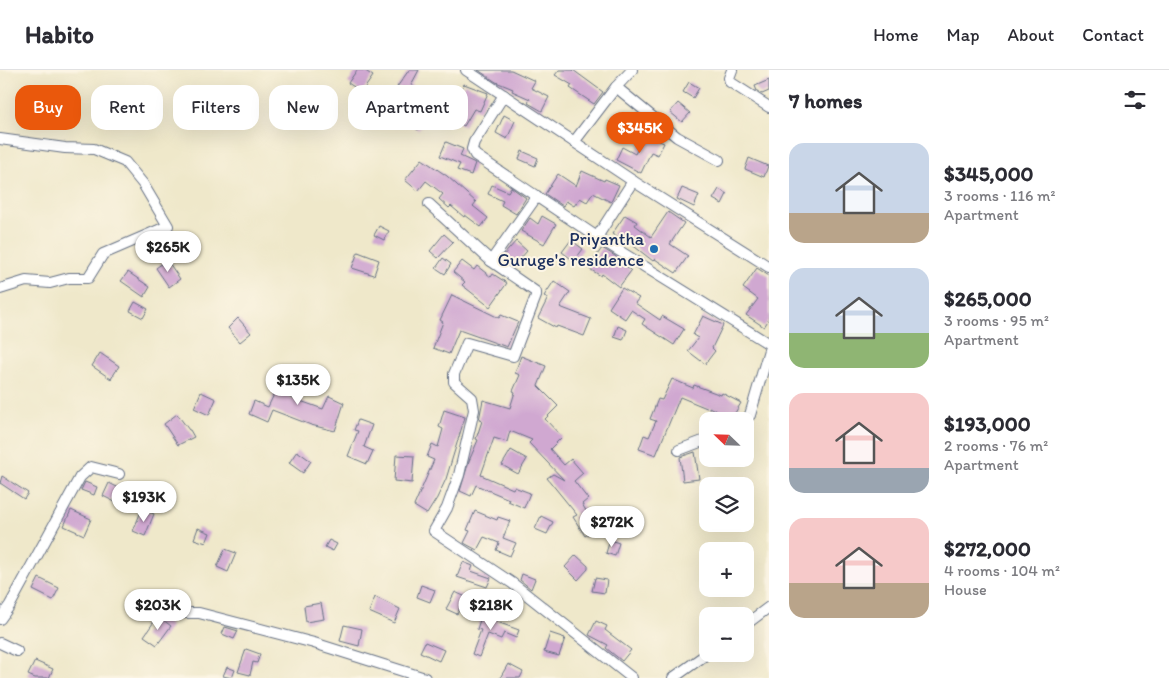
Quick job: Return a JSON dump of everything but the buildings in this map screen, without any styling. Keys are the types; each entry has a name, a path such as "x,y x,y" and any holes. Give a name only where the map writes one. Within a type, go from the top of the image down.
{"street":[{"path":"466,70 633,181 769,267"},
{"path":"732,70 729,78 730,82 769,107"},
{"path":"574,142 626,72"},
{"path":"616,87 676,137 719,160"},
{"path":"504,95 474,142 472,149 474,155 597,237 769,344"},
{"path":"0,139 65,148 94,149 125,162 143,184 168,226 103,254 88,278 69,278 50,283 26,281 0,288"},
{"path":"597,237 633,181"},
{"path":"492,261 537,196"},
{"path":"430,204 492,261 536,292 514,356 472,343 466,343 454,374 454,382 472,398 474,410 459,475 447,508 434,531 512,583 632,678"},
{"path":"751,412 769,350"},
{"path":"679,450 699,442"},
{"path":"0,619 10,605 80,477 91,467 119,474"},
{"path":"754,618 769,607"},
{"path":"167,613 199,613 314,643 426,678"},
{"path":"0,643 17,651"},
{"path":"674,678 699,660"}],"place":[{"name":"Priyantha Guruge's residence","path":"654,249"}]}
